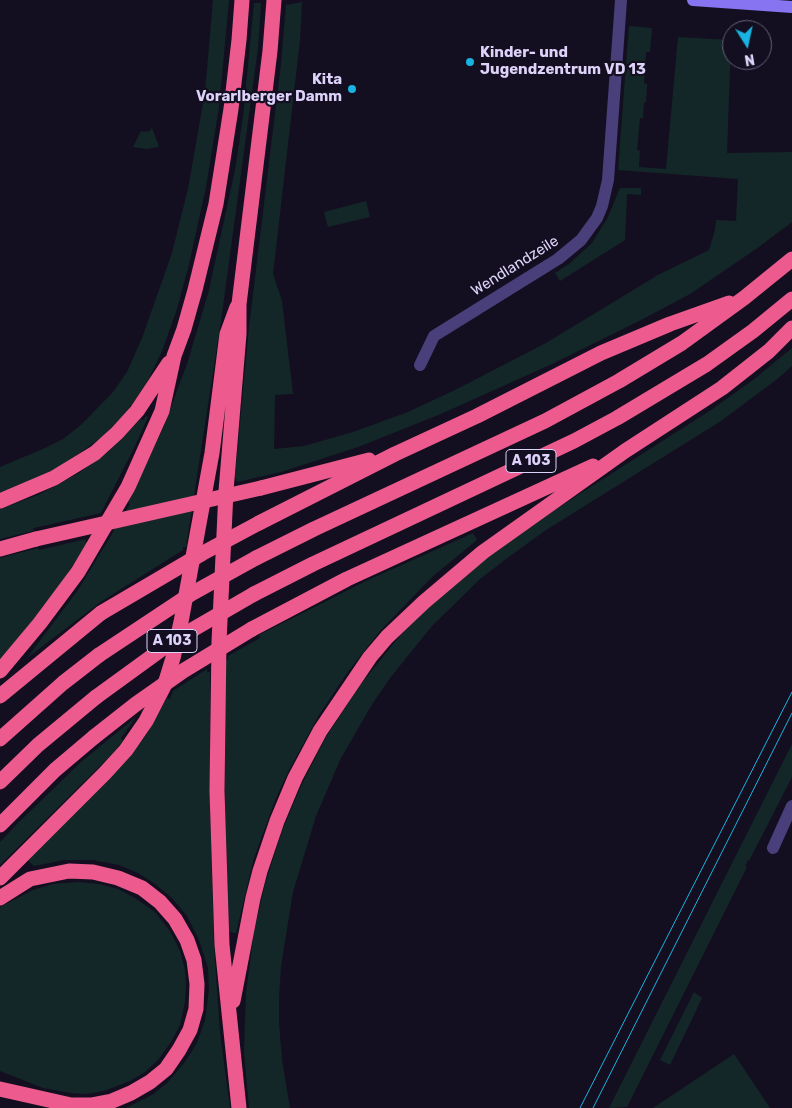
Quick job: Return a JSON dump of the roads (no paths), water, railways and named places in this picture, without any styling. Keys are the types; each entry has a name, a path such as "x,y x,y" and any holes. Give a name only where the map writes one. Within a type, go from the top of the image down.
{"highway":[{"path":"0,671 40,623 78,572 117,507 162,411 174,356 196,290 216,204 231,109 242,0"},
{"path":"240,1108 222,937 217,791 217,695 227,473 239,334 239,304 270,51 274,0"},
{"name":"A 103","path":"0,739 63,682 99,654 191,594 314,529 507,439 581,402 682,343 744,298 792,259"},
{"path":"0,696 101,613 195,557 395,454 477,416 601,354 670,324 744,298"},
{"name":"A 103","path":"0,782 38,745 96,696 173,641 254,594 312,564 566,445 617,418 707,364 753,331 792,299"},
{"path":"0,878 126,750 146,721 162,690 173,658 182,622 212,453 227,334 239,304"},
{"path":"230,1014 248,920 270,839 307,754 333,710 370,657 388,637 432,596 496,542 625,451 722,388 769,352 792,328"},
{"path":"0,501 54,478 83,462 106,444 137,411 174,356"},
{"path":"0,825 55,770 94,736 182,671 252,629 347,579 625,451"},
{"path":"0,549 261,488 395,454"},
{"path":"0,898 30,879 62,872 92,872 118,878 142,888 160,902 175,919 187,940 194,960 197,984 196,1009 180,1050 166,1069 150,1082 131,1093 112,1101 71,1105 0,1091"},
{"path":"0,1091 30,1108"}],"street":[{"name":"Wendlandzeile","path":"420,365 434,336 558,259 581,240 597,218 608,180 621,0"},
{"path":"693,0 792,7"},
{"path":"773,848 792,806"}],"tram line":[{"path":"580,1108 792,692"},
{"path":"593,1108 792,713"}],"place":[{"name":"Kinder- und Jugendzentrum VD 13","path":"470,62"},
{"name":"Kita Vorarlberger Damm","path":"352,89"}]}
